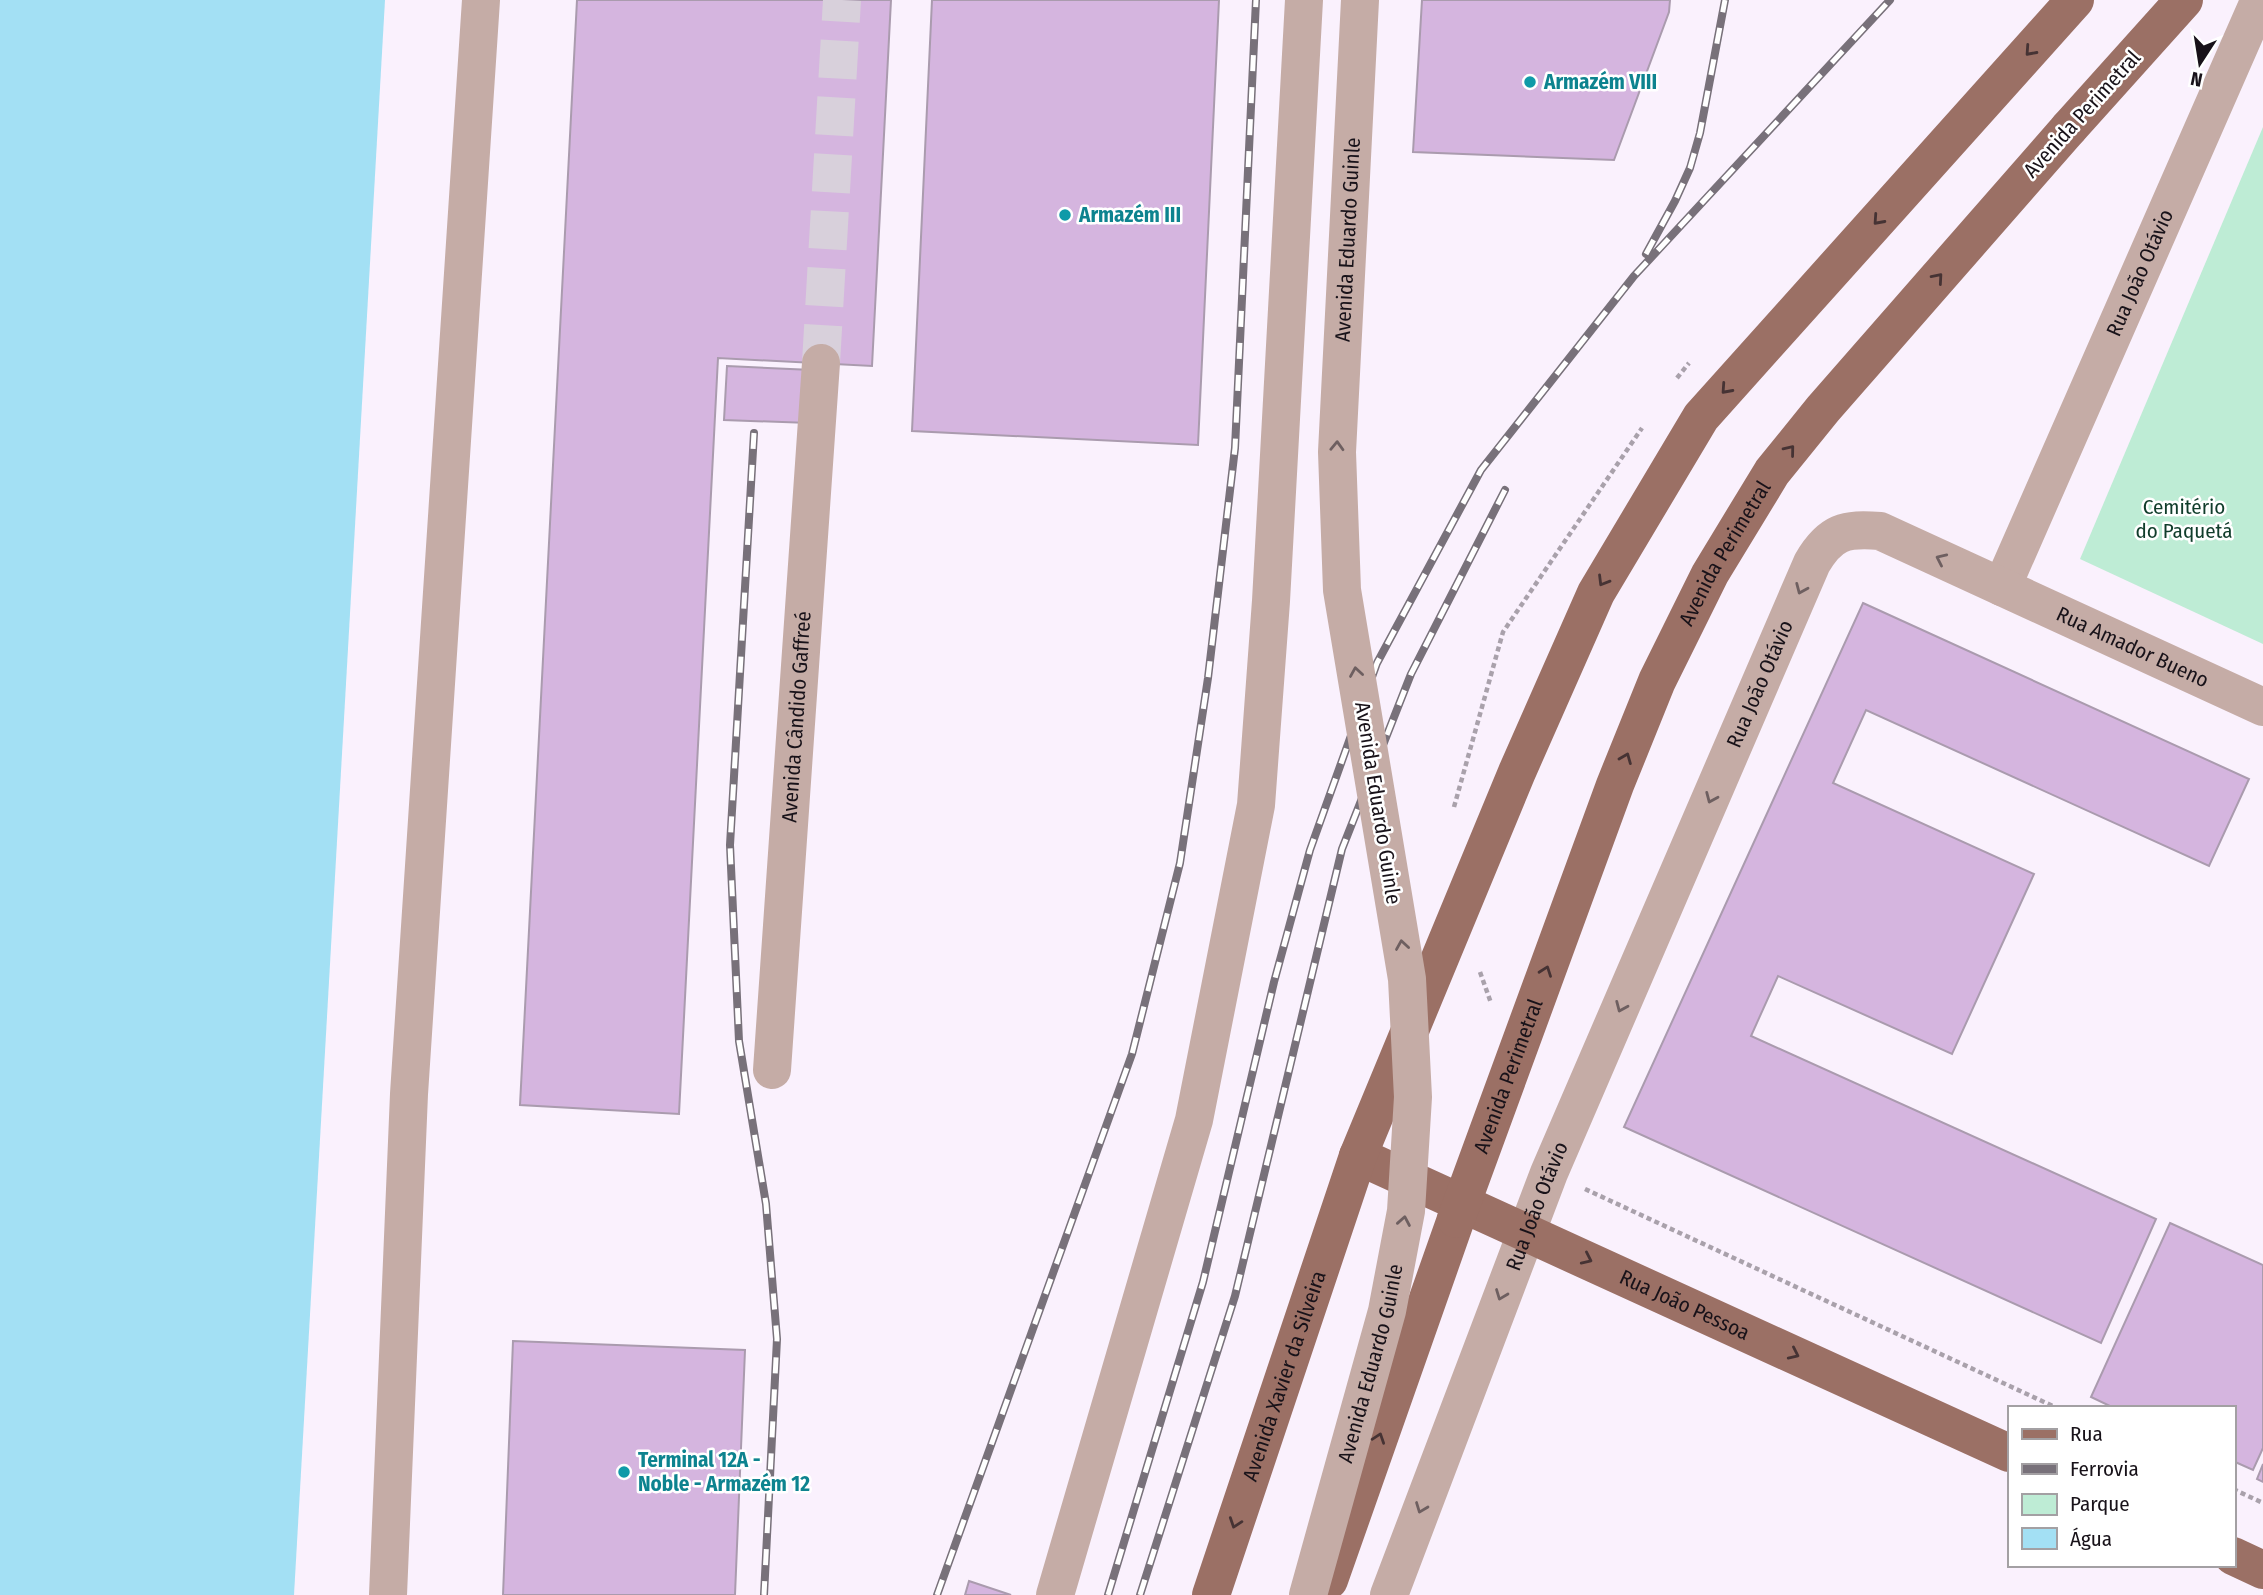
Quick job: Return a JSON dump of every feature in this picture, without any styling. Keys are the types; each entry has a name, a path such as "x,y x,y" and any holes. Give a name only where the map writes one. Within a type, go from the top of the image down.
{"main road":[{"path":"1358,1156 1517,772 1596,593 1701,417 2075,0"},
{"name":"Avenida Perimetral","path":"1323,1595 1456,1219 1615,785 1657,681 1710,574 1772,472 1823,409 2184,0"},
{"name":"Rua João Pessoa","path":"1358,1156 2008,1453"},
{"name":"Avenida Xavier da Silveira","path":"1211,1595 1358,1156"},
{"path":"2235,1557 2263,1570"}],"street":[{"path":"388,1595 409,1094 481,0"},
{"path":"1055,1595 1194,1120 1256,805 1272,587 1304,0"},
{"name":"Avenida Eduardo Guinle","path":"1308,1595 1387,1311 1406,1211 1413,1097 1407,979 1342,590 1337,452 1360,0"},
{"name":"Rua João Otávio","path":"1389,1595 1525,1231 1806,575 1821,547 1838,533 1859,529 1880,531 2002,587 2257,6"},
{"name":"Avenida Cândido Gaffreé","path":"772,1070 821,363"},
{"name":"Rua Amador Bueno","path":"2002,587 2263,707"}],"path":[{"path":"2235,1490 2263,1503"}],"green space":[{"name":"Cemitério do Paquetá","path":"2263,127 2263,644 2080,559"}],"water":[{"path":"0,0 385,0 294,1595 0,1595"}],"building":[{"path":"577,0 891,0 872,366 718,358 679,1114 520,1105"},
{"name":"Armazém III","path":"932,0 1219,0 1198,445 912,431"},
{"name":"Armazém VIII","path":"1422,0 1670,0 1669,12 1614,160 1413,152"},
{"path":"727,366 812,370 809,423 724,420"},
{"path":"1863,603 2249,779 2209,866 1866,710 1833,783 2034,874 1952,1054 1778,976 1751,1036 2156,1219 2101,1343 1624,1127"},
{"path":"2170,1223 2263,1265 2263,1448 2253,1470 2235,1462 2235,1406 2110,1406 2091,1397"},
{"name":"Terminal 12A - Noble - Armazém 12","path":"513,1341 745,1350 735,1595 503,1595"},
{"path":"2263,1464 2263,1482 2257,1479"},
{"path":"969,1581 1011,1595 965,1595"}],"tunnel":[{"path":"821,363 842,0"}],"railway":[{"path":"937,1595 1132,1054 1180,863 1208,678 1235,448 1256,0"},
{"path":"1646,254 1690,168 1700,133 1725,0"},
{"path":"1108,1595 1203,1282 1274,982 1310,850 1377,663 1481,470 1634,276 1890,0"},
{"path":"754,433 730,845 739,1041 766,1204 777,1339 764,1595"},
{"path":"1140,1595 1235,1296 1342,849 1411,674 1505,490"}],"place":[{"name":"Armazém VIII","path":"1530,82"},
{"name":"Armazém III","path":"1065,215"},
{"name":"Terminal 12A - Noble - Armazém 12","path":"624,1472"}]}
